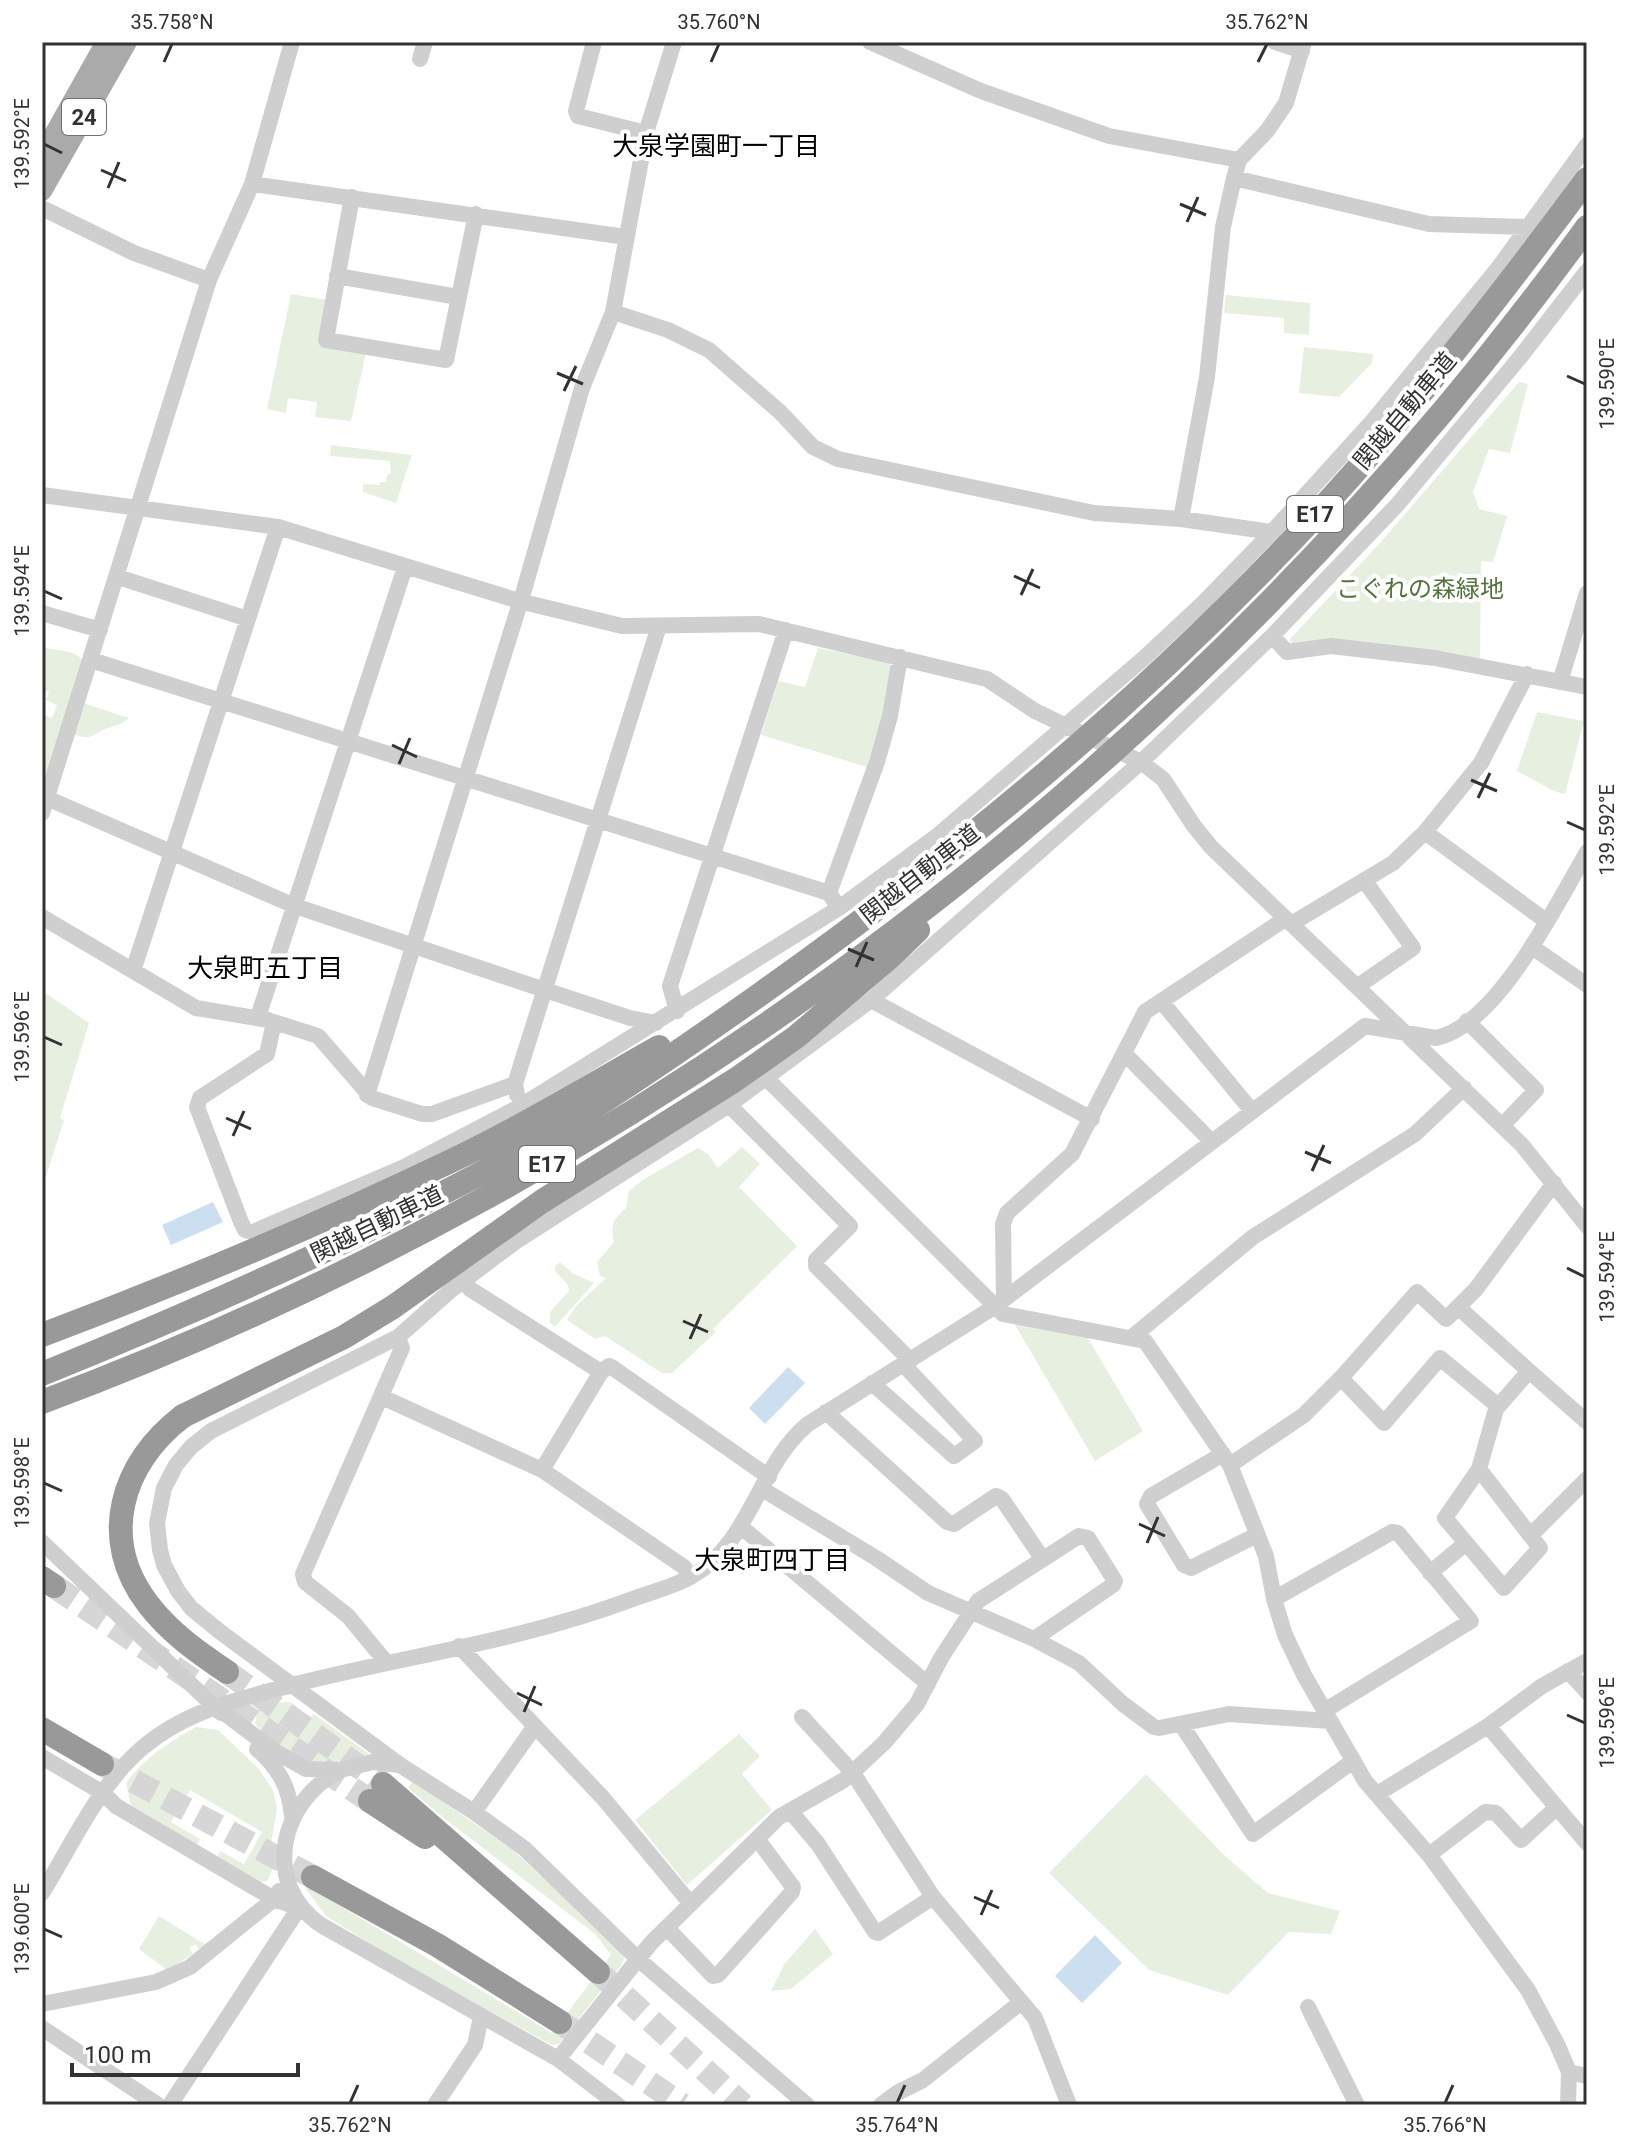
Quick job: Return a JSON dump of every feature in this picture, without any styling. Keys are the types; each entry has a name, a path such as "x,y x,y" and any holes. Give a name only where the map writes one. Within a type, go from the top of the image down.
{"highway":[{"name":"関越自動車道","path":"42,1374 273,1274 487,1170 645,1074 792,971 887,887 1000,811 1174,657 1350,477 1465,340 1587,179"},
{"name":"関越自動車道","path":"42,1402 161,1354 277,1302 530,1174 668,1090 798,1003 1005,844 1151,717 1338,531 1452,401 1587,227"},
{"path":"227,1672 180,1639 157,1616 133,1581 124,1555 121,1516 131,1477 155,1439 183,1416 369,1322 541,1202 735,1080 796,1037 890,957 1005,844"},
{"path":"42,1335 260,1246 453,1160 550,1109 676,1037 887,887"},
{"path":"42,1729 102,1764"},
{"path":"376,1793 510,1894 598,1972"},
{"path":"313,1877 437,1945 560,2022"}],"main road":[{"name":"24","path":"42,156 106,42"},
{"name":"24","path":"42,191 127,42"}],"street":[{"path":"292,42 252,184 209,280 118,577 44,802 295,906 630,1018 656,1023"},
{"path":"420,59 425,42"},
{"path":"594,42 576,111 578,116 646,133"},
{"path":"367,1095 582,388 613,312 646,133 674,42"},
{"path":"870,42 981,91 1109,136 1239,160"},
{"path":"1181,519 1207,377 1223,227 1234,178 1239,160 1267,131 1286,103 1303,46 1275,42"},
{"path":"405,567 295,906 266,1019 267,1054 197,1102 241,1222 249,1232 404,1167 519,1107 839,908 887,887 937,836 1183,621 1272,532 1370,424 1499,267 1587,145"},
{"path":"1234,178 1429,224 1526,227"},
{"path":"252,184 626,237"},
{"path":"352,197 326,340 446,360 476,214"},
{"path":"42,208 134,253 209,280"},
{"path":"807,2105 638,1959 525,1849 400,1765 191,1608 164,1565 157,1523 161,1500 176,1465 191,1447 211,1431 398,1337 464,1280 515,1242 729,1105 871,1000 1141,762 1272,636 1397,505 1587,271"},
{"path":"337,276 458,297"},
{"path":"1463,311 1521,356"},
{"path":"613,312 668,330 709,350 780,412 813,447 838,459 1094,513 1181,519 1272,532"},
{"path":"42,495 278,527 519,601 622,626 759,624 987,679 1035,711 1141,762 1163,779 1211,847 1522,1145 1587,1226"},
{"path":"133,971 278,527"},
{"path":"118,577 248,619"},
{"path":"1560,682 1587,593"},
{"path":"42,613 100,630"},
{"path":"578,1200 519,1107 515,1084 659,626"},
{"path":"677,1011 670,986 786,630"},
{"path":"1272,636 1287,652 1331,646 1435,658 1587,687"},
{"path":"829,893 877,762 890,716 900,657"},
{"path":"91,660 829,893 839,908"},
{"path":"1522,673 1481,763 1425,832 1393,863 1288,922 1145,1012 1072,1154 1007,1213 1003,1224 999,1303 1003,1314 1145,1341 1226,1460 1266,1556 1285,1635 1327,1716 1377,1794 1429,1855 1528,1990 1569,2072 1568,2105"},
{"path":"1425,832 1546,921"},
{"path":"1427,1053 1488,1003 1518,969 1587,852"},
{"path":"1358,986 1413,948 1364,880"},
{"path":"42,917 196,1008 266,1019 318,1036 367,1095 427,1114 515,1084"},
{"path":"1532,947 1587,985"},
{"path":"871,1000 1092,1119"},
{"path":"1161,1001 1252,1111"},
{"path":"43,1888 122,1768 158,1735 185,1718 215,1706 292,1685 565,1623 691,1577 712,1562 740,1526 791,1440 826,1412 999,1303 1383,1012"},
{"path":"1467,1021 1536,1090 1502,1126"},
{"path":"1365,1026 1436,1038 1448,1035"},
{"path":"1124,1053 1212,1142"},
{"path":"767,1079 987,1296 999,1303"},
{"path":"1131,1338 1253,1237 1415,1134 1464,1088"},
{"path":"729,1105 850,1226 816,1260 816,1266 975,1441 954,1456 872,1383"},
{"path":"1257,1535 1191,1568 1184,1565 1147,1504 1151,1496 1226,1460 1304,1415 1417,1292 1446,1319 1494,1266 1554,1183"},
{"path":"464,1280 470,1289 601,1372"},
{"path":"1458,1307 1587,1422"},
{"path":"386,1662 341,1610 305,1582 303,1574 402,1348 398,1337"},
{"path":"1341,1378 1384,1423 1440,1358 1498,1406"},
{"path":"542,1470 601,1372 606,1367 613,1368 766,1483 928,1593 1034,1639 1079,1663 1149,1724 1159,1728 1229,1714 1327,1716 1471,1621 1398,1533 1392,1532 1274,1599"},
{"path":"1479,1469 1540,1548 1504,1588 1445,1518 1479,1469 1498,1406 1529,1371"},
{"path":"382,1397 542,1470 684,1567 691,1577"},
{"path":"826,1412 947,1522 954,1524 996,1496 1002,1499 1042,1558"},
{"path":"1531,1535 1587,1479"},
{"path":"740,1526 928,1684"},
{"path":"558,2059 638,1959 779,1817 853,1773 890,1737 917,1704 978,1601 1079,1536 1088,1538 1115,1581 1113,1585 1034,1639"},
{"path":"42,1542 128,1627 215,1706 281,1775 287,1787 292,1816 284,1850 287,1879 299,1908"},
{"path":"1430,1573 1466,1543"},
{"path":"459,1646 603,1798 691,1904"},
{"path":"1377,1794 1488,1726 1542,1686 1587,1661"},
{"path":"1568,1671 1587,1692"},
{"path":"215,1706 306,1769 340,1770 373,1762 400,1765"},
{"path":"802,1717 853,1773 933,1897 1035,2018 1069,2105"},
{"path":"1181,1724 1253,1834 1353,1761"},
{"path":"474,1812 535,1726"},
{"path":"1488,1726 1587,1843"},
{"path":"42,1757 103,1793 116,1806 274,1899 299,1908 321,1925 558,2059 618,2105"},
{"path":"292,1816 318,1785 340,1770"},
{"path":"1429,1855 1485,1812 1496,1813 1521,1840 1556,1808"},
{"path":"791,1812 818,1844 875,1932 878,1933 933,1897"},
{"path":"667,1928 713,1976 718,1975 792,1892 793,1887 758,1840"},
{"path":"42,2004 156,1982 190,1967 274,1899 287,1879"},
{"path":"170,2105 299,1908"},
{"path":"881,2105 923,2080 1020,2003"},
{"path":"1308,2007 1357,2105"},
{"path":"435,2105 475,2045 481,2017"},
{"path":"42,2028 158,2105"},
{"path":"1569,2072 1587,2076"}],"green space":[{"path":"291,294 328,300 322,339 366,353 351,421 315,417 317,402 288,398 286,413 267,409"},
{"path":"1226,295 1310,303 1309,335 1284,333 1284,318 1224,313"},
{"path":"1304,347 1373,354 1372,363 1339,397 1299,393"},
{"name":"こぐれの森緑地","path":"1519,382 1528,384 1510,453 1489,449 1473,492 1479,509 1507,516 1493,562 1481,561 1480,659 1292,643 1289,640 1379,544"},
{"path":"331,445 412,455 396,503 363,492 363,484 380,485 380,482 386,482 387,475 391,473 390,461 330,456"},
{"path":"42,647 72,653 85,663 42,787 42,715 52,718 57,705 46,700 49,692 42,689"},
{"path":"818,648 888,662 893,669 867,767 761,735 778,681 805,687"},
{"path":"83,703 129,718 90,737 79,736 73,734"},
{"path":"1537,712 1584,721 1565,794 1517,771"},
{"path":"44,992 89,1023 42,1189"},
{"path":"742,1147 760,1164 739,1187 797,1246 713,1329 716,1332 672,1373 662,1373 605,1336 595,1339 567,1320 576,1306 606,1278 600,1276 597,1262 614,1242 614,1223 626,1208 629,1191 698,1148 708,1154 718,1168"},
{"path":"560,1262 572,1273 594,1283 555,1327 550,1323 550,1312 569,1291 568,1285 555,1271 555,1266"},
{"path":"1014,1323 1086,1335 1143,1431 1095,1461"},
{"path":"290,1702 310,1717 314,1714 372,1756 320,1767 279,1748 255,1724 258,1707"},
{"path":"196,1727 218,1730 258,1768 273,1790 277,1808 271,1844 273,1868 267,1881 260,1882 217,1857 220,1851 244,1864 262,1832 190,1790 171,1822 200,1839 197,1845 131,1805 126,1783 133,1774 158,1751"},
{"path":"739,1734 760,1756 742,1774 772,1810 687,1885 635,1820"},
{"path":"1146,1774 1224,1855 1268,1893 1340,1911 1331,1934 1289,1932 1228,1995 1149,1970 1049,1873"},
{"path":"413,1781 513,1850 621,1951 624,1958 622,1964 559,2044 552,2045 392,1957 326,1916 306,1889 307,1886 552,2033 611,1955 595,1934 408,1788"},
{"path":"159,1916 206,1945 199,1949 195,1944 189,1948 193,1954 167,1970 139,1949"},
{"path":"815,1929 833,1954 791,1989 771,1991 785,1963"}],"water":[{"path":"213,1202 223,1222 171,1245 162,1225"},
{"path":"788,1367 805,1383 765,1424 749,1408"},
{"path":"1095,1935 1122,1963 1082,2003 1055,1976"}],"tunnel":[{"path":"54,1586 370,1801"},
{"path":"227,1672 383,1784"},
{"path":"102,1764 313,1877"},
{"path":"598,1972 743,2105"},
{"path":"560,2022 682,2105"}],"district":[{"name":"大泉学園町一丁目","path":"716,146"},
{"name":"大泉町五丁目","path":"265,968"},
{"name":"大泉町四丁目","path":"772,1560"}]}
